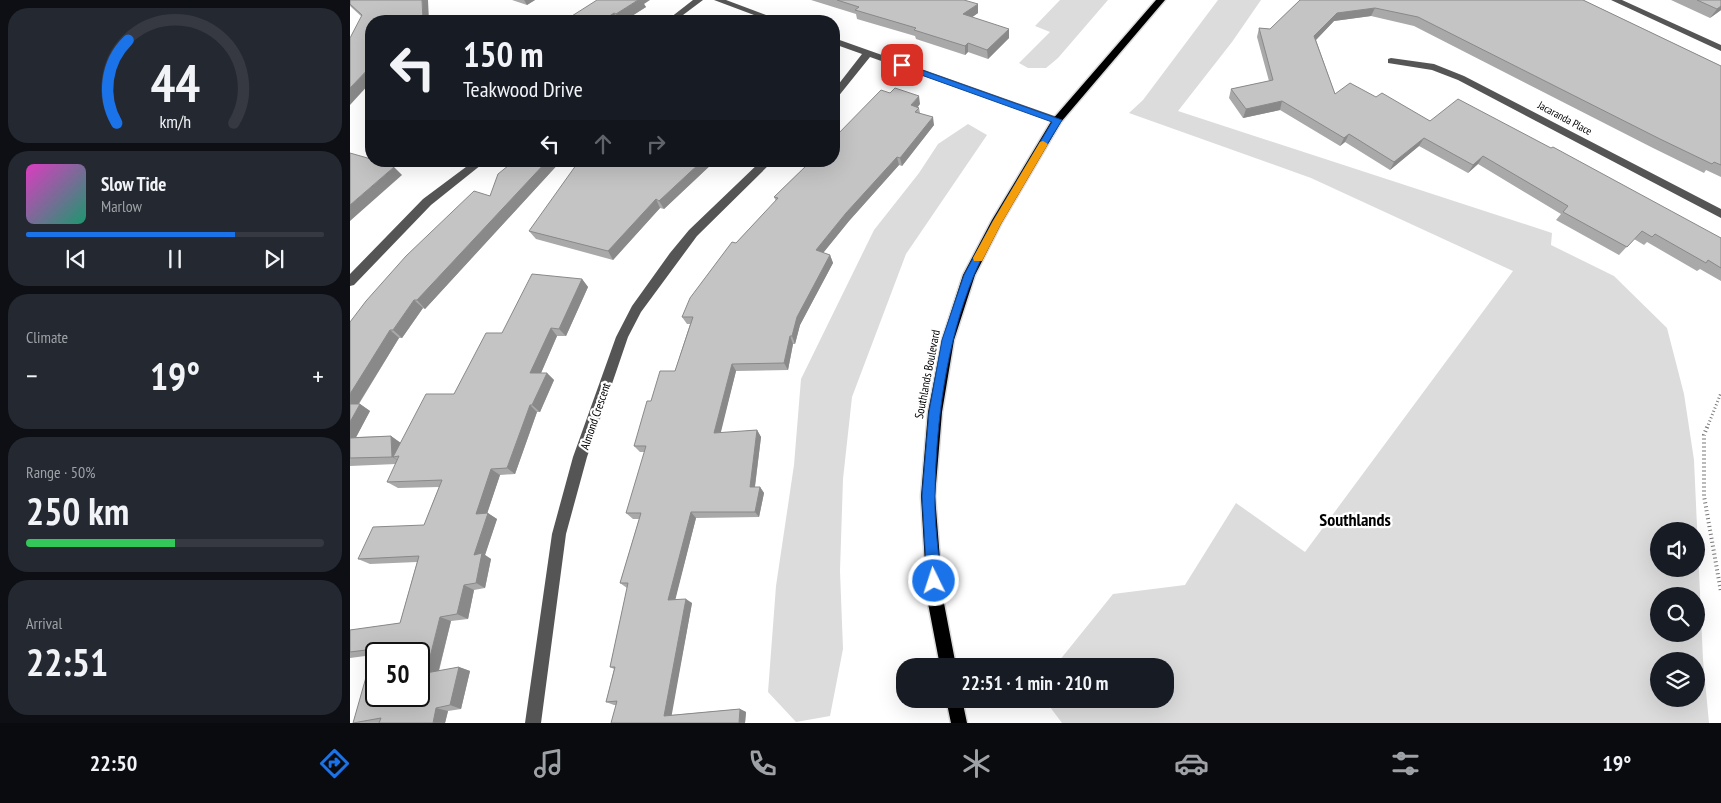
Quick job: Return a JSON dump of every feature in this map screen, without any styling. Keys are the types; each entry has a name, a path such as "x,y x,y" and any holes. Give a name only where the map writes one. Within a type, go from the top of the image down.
{"main road":[{"name":"Southlands Boulevard","path":"946,658 935,598 928,496 935,412 948,340 969,275 996,223 1057,120 1161,0"},
{"path":"956,708 958,723"}],"street":[{"path":"678,15 699,0"},
{"path":"718,0 761,15"},
{"path":"1615,0 1721,48"},
{"path":"840,43 1057,120"},
{"path":"840,88 868,53"},
{"name":"Jacaranda Place","path":"1391,61 1434,67 1461,78 1721,214"},
{"path":"350,282 427,202 473,167"},
{"name":"Almond Crescent","path":"533,723 559,534 580,457 622,337 636,309 674,256 693,233 762,167"}],"path":[{"path":"1721,393 1704,435 1704,496 1721,592"}],"shaded area":[{"path":"1060,0 1108,0 1058,58 1046,68 1028,68 1019,63 1050,32 1035,26"},
{"path":"1218,0 1261,0 1232,42 1178,111 1552,233 1551,245 1614,276 1667,328 1684,394 1694,460 1697,522 1650,522 1650,577 1699,577 1700,587 1650,587 1650,642 1702,642 1703,652 1650,652 1650,707 1705,707 1705,681 1709,723 1062,723 1051,708 1174,708 1174,658 1061,658 1113,594 1185,585 1236,503 1305,552 1513,271 1311,178 1129,113 1143,100"},
{"path":"968,124 987,135 906,254 852,397 843,479 840,571 843,649 830,716 796,722 768,692 776,586 794,465 801,379 874,230 919,173 938,144"}],"building":[{"path":"350,0 422,0 423,15 365,15 365,72 350,88 350,38 362,15 350,4"},
{"path":"597,0 638,0 616,14 573,15"},
{"path":"837,0 964,0 978,4 963,14 1009,29 987,50 968,43 965,46 914,30 916,28 855,10 859,7"},
{"path":"1300,0 1583,0 1721,66 1721,165 1714,162 1712,164 1660,139 1418,17 1375,8 1337,13 1314,36 1335,94 1350,83 1376,97 1382,93 1430,121 1458,99 1551,148 1553,147 1721,238 1721,268 1708,260 1706,263 1655,234 1652,237 1642,231 1627,247 1563,212 1568,206 1483,156 1473,165 1424,138 1394,162 1349,134 1344,138 1282,101 1246,109 1231,89 1273,80 1259,28 1270,29"},
{"path":"1697,0 1721,0 1721,6 1717,9"},
{"path":"895,88 919,96 911,105 919,108 915,112 933,117 900,158 897,157 846,213 816,250 830,255 797,317 792,336 790,336 784,363 732,364 714,433 757,430 750,487 760,487 755,512 691,512 668,600 686,599 664,716 740,709 739,723 611,723 617,701 606,702 615,667 610,667 628,583 620,583 641,513 626,513 646,446 634,446 647,401 651,401 660,371 675,371 693,317 682,317 690,298 732,242 736,243 778,198 774,197 805,167 840,167 840,132 881,90 890,93"},
{"path":"350,153 365,157 365,167 394,167 350,205"},
{"path":"507,167 541,167 417,300 414,300 393,330 390,330 350,394 350,322 406,256 474,191 490,196 498,174"},
{"path":"575,167 696,167 659,201 656,199 608,251 529,231"},
{"path":"532,274 582,279 559,329 551,328 530,373 547,373 532,405 530,405 507,468 491,469 476,514 488,513 474,555 482,553 476,583 464,585 457,614 440,617 430,657 430,642 365,642 365,650 350,652 350,630 400,623 419,556 358,559 373,527 424,525 442,480 387,482 399,456 393,457 426,394 454,394 486,333 502,333"},
{"path":"350,404 360,404 350,422"},
{"path":"391,436 392,457 350,458 350,438"},
{"path":"459,667 450,705 436,708 433,723 379,723 381,718 353,723 365,681 365,707 430,707 430,672"}],"slow traffic":[{"path":"978,258 996,223 1043,144"}],"district":[{"name":"Southlands","path":"1355,519"}],"route":[{"path":"902,65 1057,120 996,223 969,275 948,340 935,412 928,496 934,581"}]}
